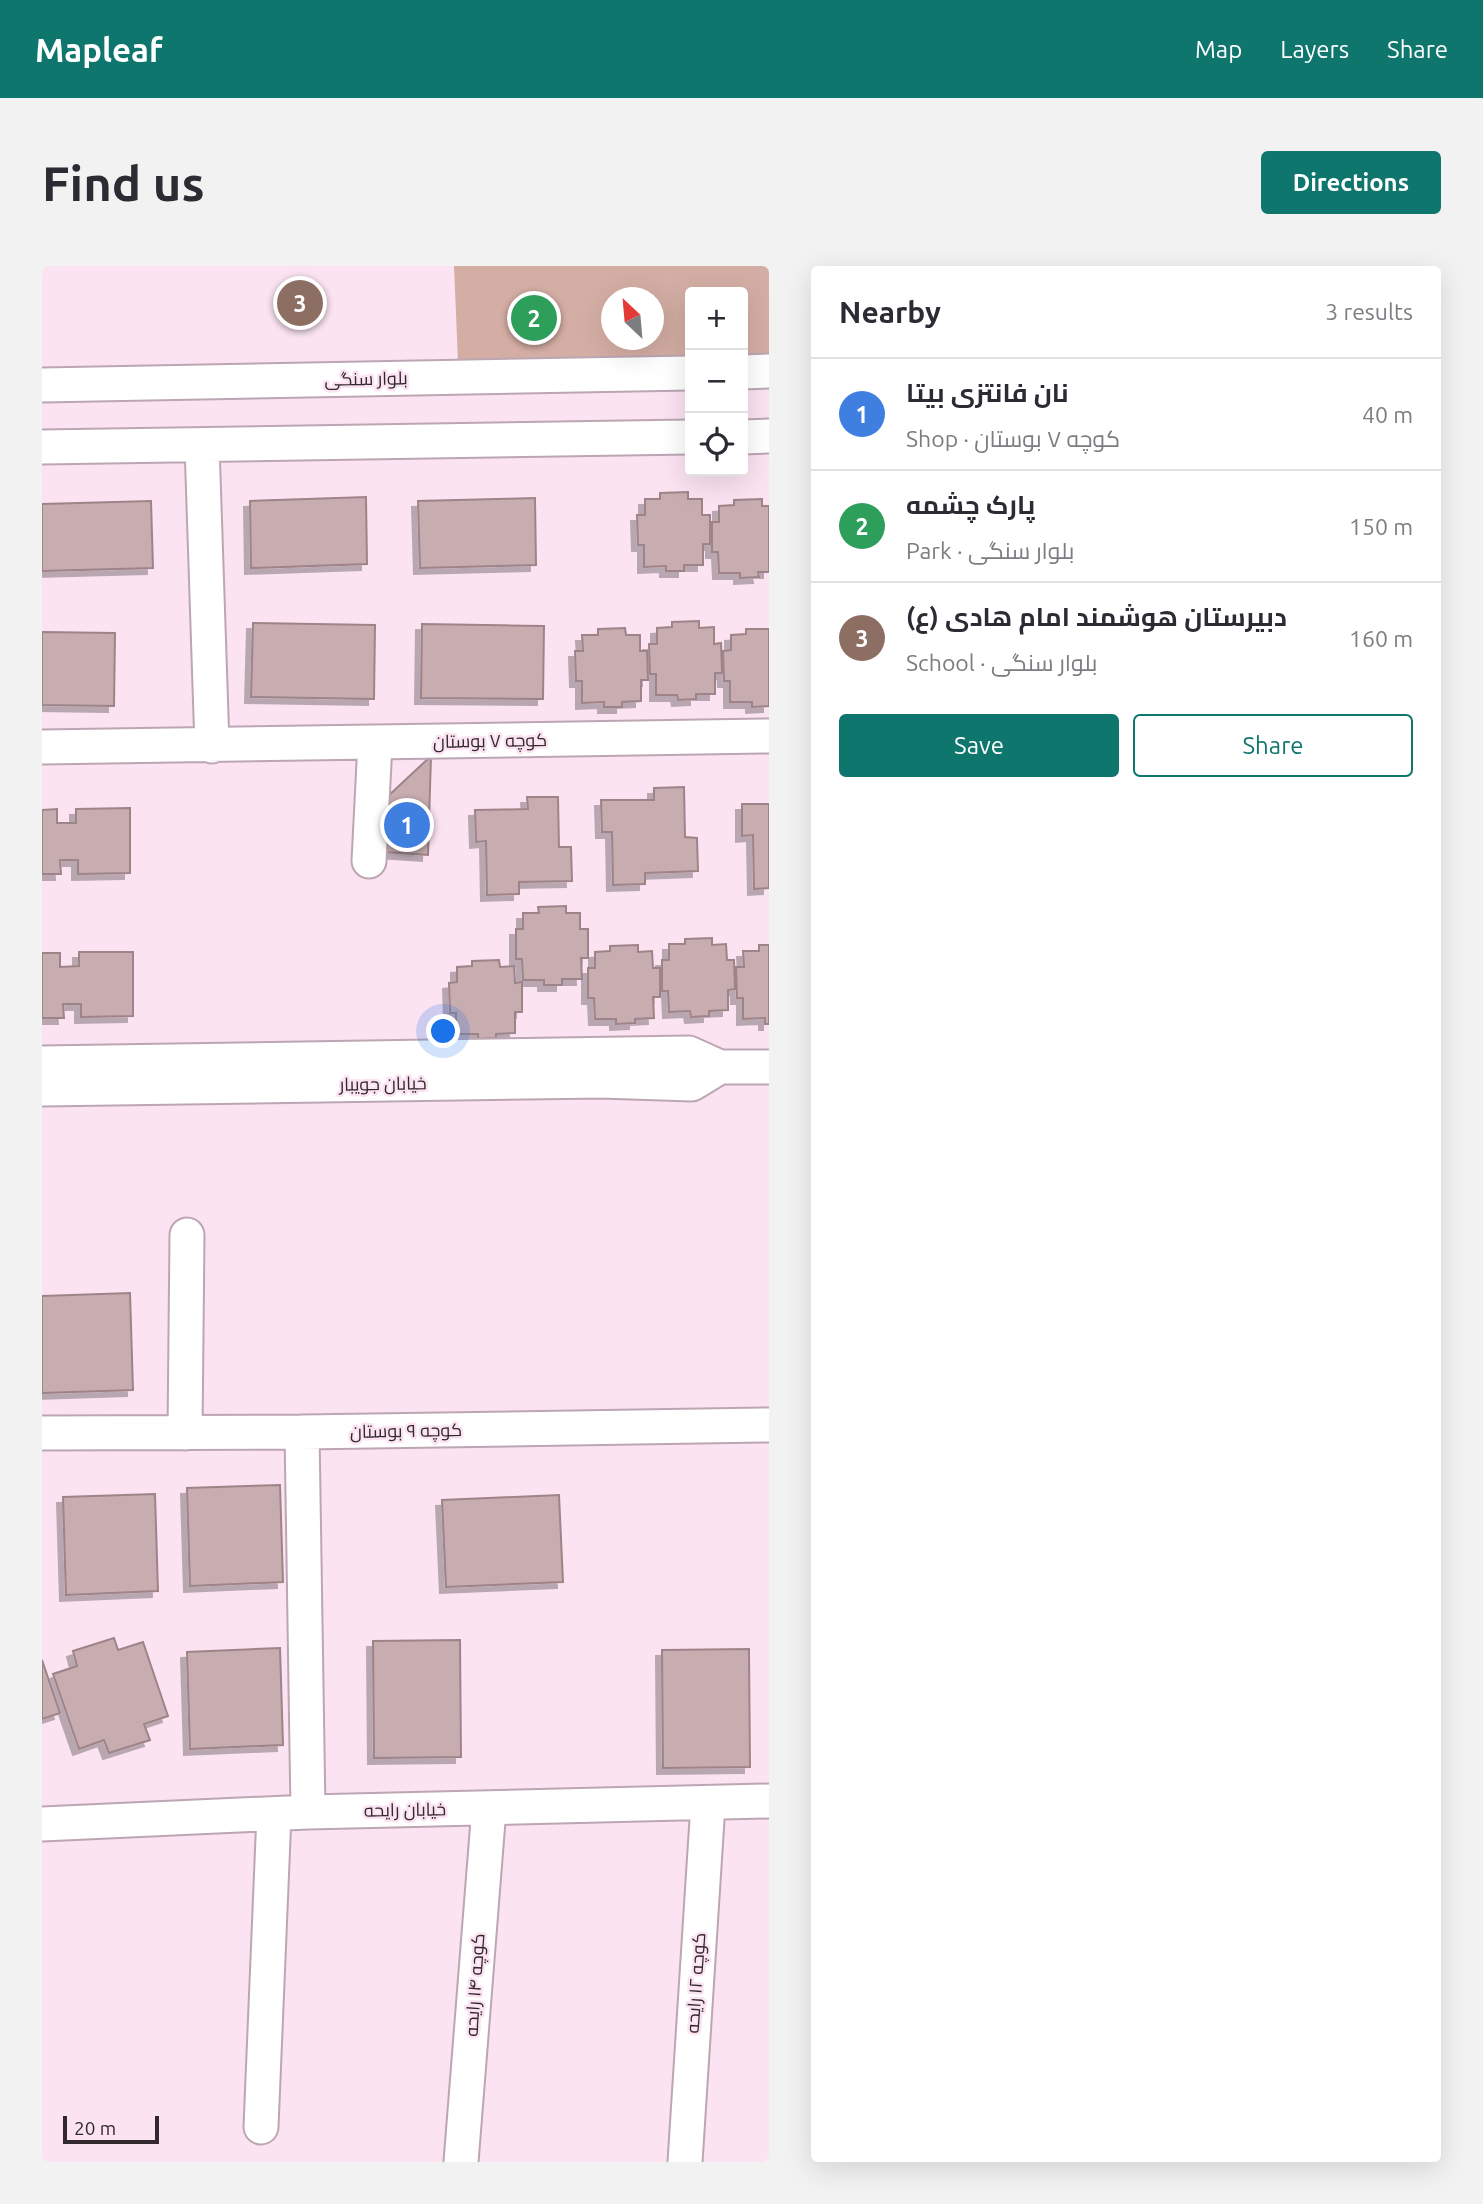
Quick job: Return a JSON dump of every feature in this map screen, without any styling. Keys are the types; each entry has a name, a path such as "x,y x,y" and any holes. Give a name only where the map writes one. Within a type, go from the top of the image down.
{"street":[{"path":"748,372 769,371"},
{"name":"بلوار سنگی","path":"42,385 685,373"},
{"path":"748,437 769,436"},
{"path":"42,447 685,437"},
{"path":"202,445 212,746"},
{"name":"کوچه ۷ بوستان","path":"42,747 769,736"},
{"path":"369,861 375,743"},
{"name":"خیابان جویبار","path":"42,1063 689,1053 720,1067 769,1067"},
{"name":"خیابان جویبار","path":"42,1089 601,1081 692,1084 720,1067"},
{"path":"185,1433 187,1235"},
{"name":"کوچه ۹ بوستان","path":"42,1433 769,1425"},
{"path":"302,1432 308,1812"},
{"name":"خیابان رایحه","path":"42,1824 308,1812 769,1801"},
{"name":"کوچه ۱۲ رایحه","path":"685,2162 708,1804"},
{"name":"کوچه ۱۴ رایحه","path":"461,2162 489,1808"},
{"path":"261,2127 274,1814"}],"shaded area":[{"path":"454,266 769,266 769,355 748,356 748,287 685,287 685,357 458,362"}],"building":[{"path":"688,492 688,499 702,499 702,515 710,515 710,544 703,544 703,565 684,565 684,571 666,571 666,566 644,567 644,545 638,545 637,515 645,515 645,499 660,499 660,493"},
{"path":"366,497 367,564 251,568 250,501"},
{"path":"535,498 536,565 420,568 418,501"},
{"path":"762,499 762,506 769,506 769,572 758,572 759,577 740,578 740,573 719,573 718,552 712,552 712,522 719,522 719,506 734,505 734,500"},
{"path":"151,501 153,568 42,571 42,504"},
{"path":"699,621 699,628 714,627 714,644 721,643 722,673 715,673 715,694 696,694 696,699 678,700 677,695 656,695 656,674 650,674 649,644 657,644 657,628 672,627 672,622"},
{"path":"253,623 375,625 374,699 251,697"},
{"path":"422,624 544,626 543,699 421,698"},
{"path":"625,628 626,635 640,635 640,651 647,651 648,680 641,680 641,701 622,702 622,707 604,707 604,702 582,703 582,681 576,681 575,651 583,651 582,635 598,635 598,629"},
{"path":"746,629 769,629 769,706 752,707 752,702 730,702 730,681 724,681 723,651 731,650 731,635 746,634"},
{"path":"42,632 115,633 114,706 42,705"},
{"path":"431,756 428,855 384,852 386,798"},
{"path":"684,787 685,837 697,838 698,871 645,873 645,884 613,885 612,832 602,832 601,800 654,800 654,788"},
{"path":"527,797 558,797 559,847 571,847 572,881 519,882 519,894 487,895 486,841 476,842 475,810 528,809"},
{"path":"742,804 769,804 769,888 754,889 753,835 742,836"},
{"path":"130,808 130,873 78,874 78,860 60,860 61,874 42,874 42,810 57,809 57,823 76,823 76,809"},
{"path":"566,906 566,913 580,913 580,929 588,929 588,958 581,958 582,979 562,979 562,985 544,985 544,980 523,980 522,959 516,959 516,929 523,929 523,913 539,913 538,907"},
{"path":"712,938 712,945 726,944 727,960 734,960 735,989 728,990 728,1010 709,1011 709,1016 691,1017 690,1011 669,1012 668,991 662,991 662,960 669,960 669,944 685,944 685,939"},
{"path":"638,945 638,952 652,951 653,968 660,968 660,997 653,997 654,1018 616,1024 616,1019 595,1019 594,998 588,998 588,968 595,968 595,952 610,951 610,946"},
{"path":"759,945 769,945 769,1024 765,1024 765,1018 743,1019 743,998 737,998 736,967 744,967 743,951 759,951"},
{"path":"79,952 133,952 133,1016 81,1017 81,1004 63,1004 64,1018 42,1018 42,953 60,953 60,967 79,966"},
{"path":"499,960 500,967 514,966 515,983 522,982 522,1012 515,1012 515,1033 478,1039 478,1034 456,1034 456,1013 450,1013 449,983 457,982 457,967 472,966 472,961"},
{"path":"130,1293 133,1390 42,1393 42,1296"},
{"path":"280,1485 283,1582 190,1586 187,1488"},
{"path":"155,1494 158,1591 66,1595 63,1497"},
{"path":"559,1495 563,1582 446,1587 442,1500"},
{"path":"114,1638 118,1650 143,1642 168,1716 144,1724 150,1740 109,1753 104,1740 79,1749 53,1674 77,1666 73,1651"},
{"path":"460,1640 461,1757 374,1758 373,1641"},
{"path":"280,1648 283,1745 190,1749 187,1652"},
{"path":"749,1649 750,1767 663,1768 662,1650"},
{"path":"42,1660 60,1713 42,1719"}],"place":[{"name":"دبیرستان هوشمند امام هادی (ع)","path":"300,303"},
{"name":"پارک چشمه","path":"534,318"},
{"name":"نان فانتزی بیتا","path":"407,825"}]}
